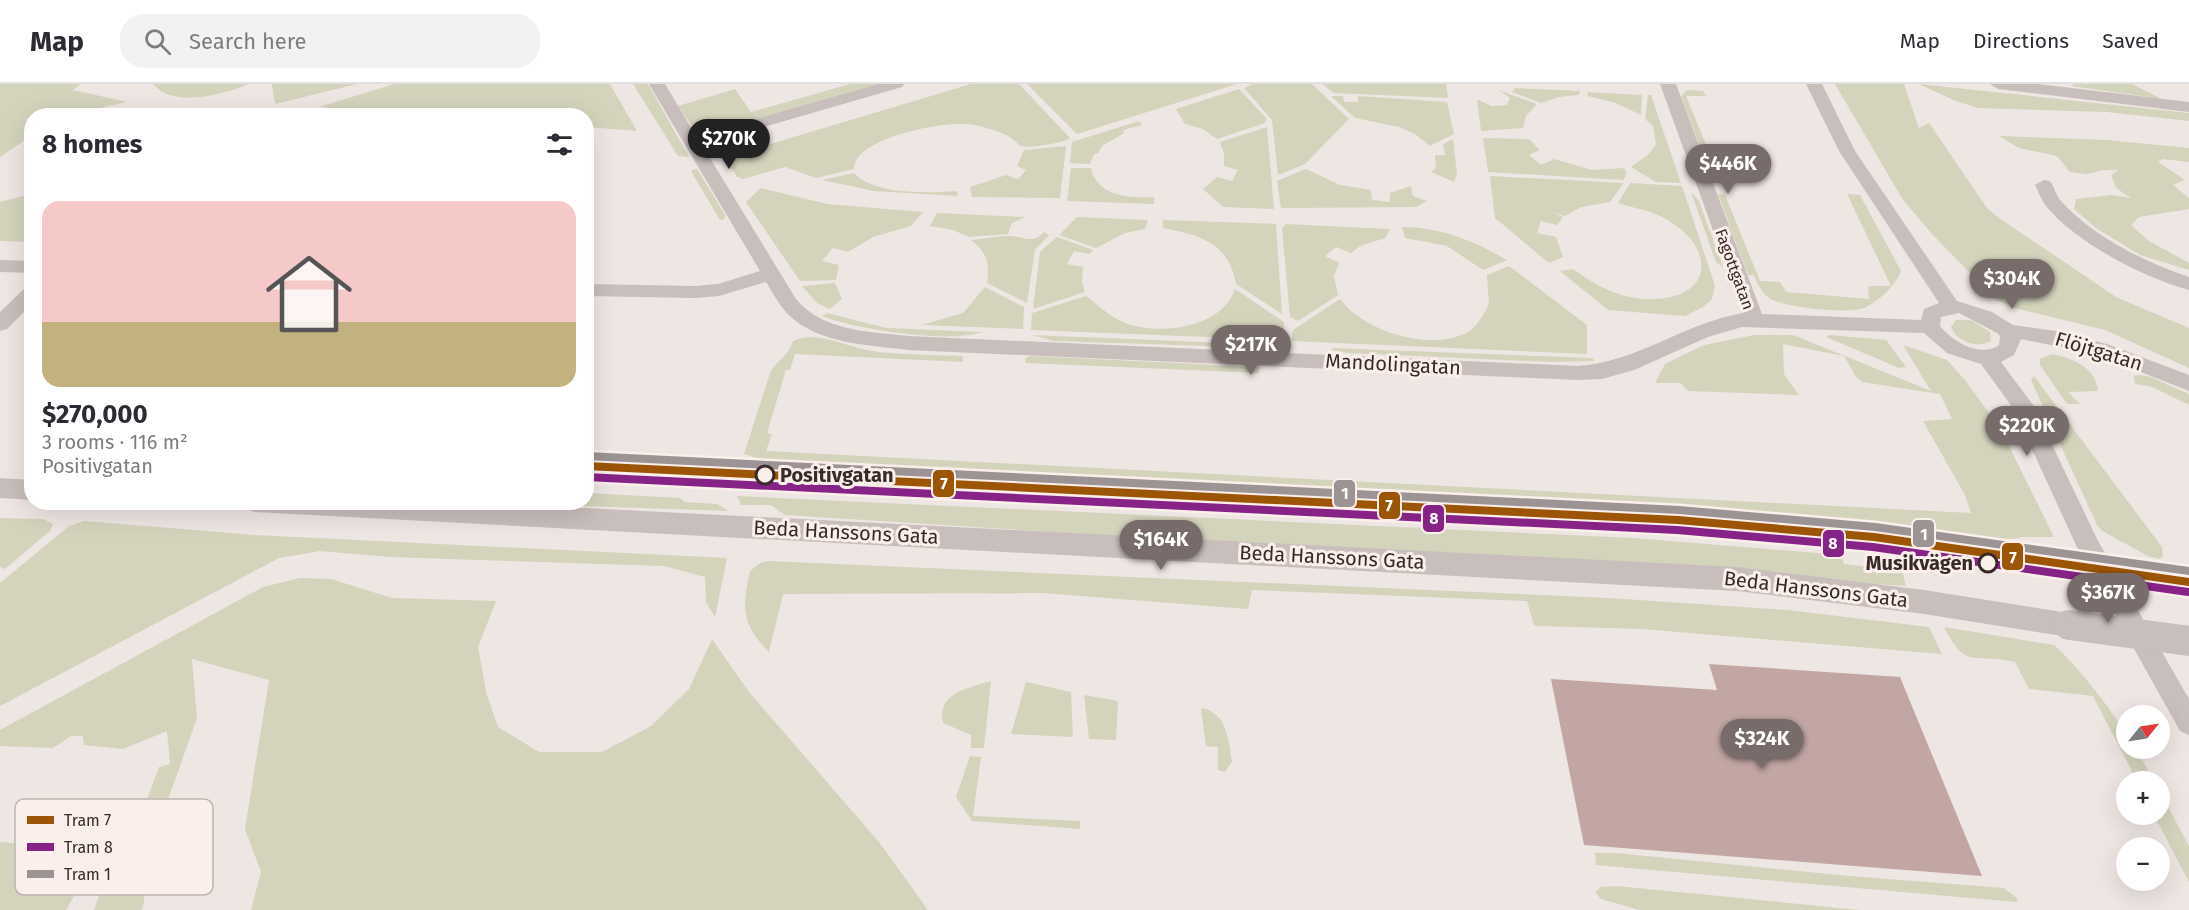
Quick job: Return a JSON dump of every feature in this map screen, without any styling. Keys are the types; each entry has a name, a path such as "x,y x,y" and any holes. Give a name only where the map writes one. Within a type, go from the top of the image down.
{"street":[{"path":"594,290 696,292 719,290 771,274 657,84"},
{"path":"693,142 896,84"},
{"name":"Fagottgatan","path":"1668,84 1754,318"},
{"path":"1814,84 1847,151 1950,307"},
{"path":"1998,84 2189,107"},
{"path":"2044,185 2052,202 2102,240 2144,265 2189,284"},
{"path":"0,266 24,267"},
{"name":"Mandolingatan","path":"771,274 798,314 830,329 860,337 908,343 1452,368 1602,372 1627,365 1724,323 1754,318 1930,327"},
{"path":"0,324 24,300"},
{"path":"1950,307 1977,312 1994,320 2006,331 2010,342 2007,351 1987,357 1967,354 1948,345 1930,327 1929,318 1934,311 1950,307"},
{"name":"Flöjtgatan","path":"2006,331 2074,340 2137,361 2189,384"},
{"path":"1987,357 2022,405 2088,545 2189,723"},
{"path":"0,489 24,490"},
{"name":"Beda Hanssons Gata","path":"409,510 1714,578 1924,602 2189,641"}],"green space":[{"path":"0,84 81,84 73,90 127,102 100,108 24,108 24,141 0,157"},
{"path":"153,84 249,84 213,95 186,98 162,92"},
{"path":"272,84 357,84 275,104"},
{"path":"394,84 610,84 637,131 594,128 594,108 319,107"},
{"path":"633,84 648,84 689,157 678,156"},
{"path":"850,84 886,84 708,135 695,131 678,106 735,89 751,112"},
{"path":"971,84 1019,84 1070,138 1054,144 1025,147 1010,137 989,129 954,124 920,129 883,141 868,149 858,158 854,169 816,178 785,167 743,179 737,177 729,164 730,159 744,152"},
{"path":"1027,84 1237,84 1077,134"},
{"path":"1253,84 1312,84 1349,119 1305,164 1278,175 1272,120 1244,88"},
{"path":"1322,84 1446,84 1448,98 1334,93"},
{"path":"1835,84 1904,84 1919,128 1929,123 1987,208 2116,297 2189,328 2189,368 2105,330 2014,308 1984,294 1969,272 1903,200"},
{"path":"1919,84 2189,113 2189,121 2107,112 1978,108 1953,100"},
{"path":"2075,84 2132,84 2162,99 2071,86"},
{"path":"1515,88 1580,91 1580,93 1541,103 1512,92"},
{"path":"1239,89 1266,118 1265,123 1217,139 1203,129 1185,124 1176,109"},
{"path":"1498,90 1537,104 1526,116 1523,128 1481,131 1477,99 1491,106 1507,105 1510,98"},
{"path":"1687,90 1703,91 1706,96 1686,96 1714,164 1706,163 1681,96"},
{"path":"1587,92 1642,95 1641,115 1616,103 1588,96"},
{"path":"1648,95 1651,95 1681,183 1656,182 1631,167 1648,155 1656,145 1653,126 1645,119"},
{"path":"1331,96 1343,96 1344,102 1358,102 1358,96 1447,102 1454,134 1430,146 1415,134 1399,127 1355,118"},
{"path":"1139,121 1142,125 1123,130 1124,133 1102,146 1098,153 1094,154 1090,164 1070,163 1072,142"},
{"path":"1267,127 1274,209 1223,207 1203,189 1217,177 1232,181 1238,170 1224,166 1224,153 1220,142"},
{"path":"1999,136 2107,140 2189,148 2189,162 2163,159 2158,162 2185,180 2173,185 2189,198 2189,209 2139,217 2131,225 2149,241 2189,263 2189,270 2140,255 2096,228 2074,209 2076,199 2111,195 2131,198 2116,188 2111,175 2118,170 2087,174 2070,172 2057,156 2019,148"},
{"path":"1483,138 1529,139 1540,150 1529,155 1541,165 1554,159 1592,170 1624,168 1626,172 1624,180 1488,172"},
{"path":"1453,139 1457,174 1454,182 1431,172 1436,168 1435,155 1445,155 1443,144"},
{"path":"1066,146 1060,198 972,197 970,187 1006,175 1018,179 1026,170 1017,166 1024,150"},
{"path":"1071,168 1091,168 1094,178 1107,190 1125,196 1154,197 1154,204 1067,201"},
{"path":"697,169 726,216 723,220 720,220 692,173 692,170"},
{"path":"1306,169 1340,185 1371,190 1372,200 1390,202 1390,193 1411,186 1413,196 1427,201 1416,207 1281,208 1277,181"},
{"path":"854,173 863,180 888,189 917,192 957,191 958,196 874,191 822,180"},
{"path":"1490,176 1623,184 1610,202 1581,207 1565,216 1552,212 1563,217 1557,225 1541,221 1537,233 1556,237 1563,257 1549,263 1495,218"},
{"path":"1630,183 1682,186 1715,286 1712,299 1703,307 1685,316 1608,310 1560,271 1573,269 1610,291 1642,299 1673,297 1697,282 1701,270 1701,258 1695,245 1685,233 1657,214 1618,203"},
{"path":"761,188 827,204 923,212 911,226 873,237 848,252 833,248 822,261 839,265 836,280 800,281 746,202"},
{"path":"1691,192 1699,201 1723,267 1716,262"},
{"path":"1718,194 1725,195 1760,281 1780,282 1786,292 1869,299 1868,286 1891,286 1847,194 1860,195 1901,271 1895,282 1882,296 1866,307 1858,309 1818,309 1777,302 1764,293 1754,275 1748,275"},
{"path":"24,196 24,242 0,241 0,202"},
{"path":"937,213 1025,217 1012,223 1008,234 969,237 953,230 930,226"},
{"path":"1077,217 1148,220 1145,229 1125,233 1096,248 1059,235"},
{"path":"1163,220 1276,224 1282,314 1236,284 1227,259 1220,250 1201,238 1163,228"},
{"path":"1286,224 1390,230 1385,238 1360,246 1351,253 1336,247 1325,256 1339,263 1334,276 1338,295 1298,321 1290,317 1282,228"},
{"path":"1402,227 1430,229 1457,236 1507,260 1483,270 1447,246 1405,238"},
{"path":"1044,232 1049,235 1035,250 1027,303 987,283 986,259 981,249 971,240 1000,236 1032,239"},
{"path":"1057,237 1093,250 1090,254 1074,251 1067,264 1083,267 1082,282 1085,292 1033,309 1040,252"},
{"path":"1509,266 1587,325 1587,354 1292,341 1293,330 1340,299 1351,311 1366,321 1401,336 1439,340 1456,337 1474,328 1489,304 1487,275"},
{"path":"835,283 842,299 830,309 817,303 802,286"},
{"path":"985,287 1024,307 1023,329 922,325 963,313"},
{"path":"1235,289 1284,322 1285,340 1031,330 1032,313 1086,296 1111,315 1128,324 1157,329 1189,325 1218,312 1228,302"},
{"path":"827,313 886,328 982,332 968,335 926,336 856,326 822,316"},
{"path":"1956,320 1971,320 1990,332 1991,341 1974,344 1958,337 1951,327"},
{"path":"1032,335 1250,344 1270,348 1053,341"},
{"path":"1754,335 1793,335 1931,391 1903,345 1947,360 1965,380 2000,428 2054,537 2023,537 2001,541 2004,549 1904,529 1711,512 947,475 890,477 891,469 763,460 744,454 770,373 793,341 814,337 879,352 963,356 963,362 795,354 790,370 786,370 767,433 772,434 766,451 1971,513 1965,495 1923,421 1952,419 1940,394 1862,382 1856,377 1844,356 1783,344 1784,374 1799,395 1688,391 1680,383 1655,383 1665,364 1704,345"},
{"path":"1830,335 1886,340 1906,367 1899,368 1826,337"},
{"path":"1331,348 1592,358 1595,361 1551,362 1349,353 1334,351"},
{"path":"2052,354 2082,365 2093,376 2098,391 2068,392 2080,404 2067,404 2040,365 2040,359"},
{"path":"1031,356 1260,367 1259,373 1026,363 1025,358"},
{"path":"2034,376 2162,547 2163,556 2160,559 2148,556 2102,531 2097,525 2031,380"},
{"path":"2134,376 2151,377 2189,394 2189,405 2152,387 2135,384"},
{"path":"594,493 680,498 685,502 717,504 729,511 594,506"},
{"path":"737,496 1633,538 1841,555 1844,564 1902,571 1906,586 785,515 771,505 741,505"},
{"path":"0,518 43,519 53,524 50,531 5,569 0,567"},
{"path":"84,521 255,535 727,558 715,617 706,602 705,577 664,566 390,557 320,551 279,558 0,706 0,583 69,526"},
{"path":"769,561 1609,598 1788,610 1929,627 1942,654 1642,629 1538,626 1534,625 1527,601 1252,590 1248,609 1042,593 783,594 769,652 753,633 745,606 750,571 760,563"},
{"path":"300,578 331,579 392,598 496,601 478,647 486,692 498,727 539,752 602,752 651,726 689,689 712,639 749,692 879,842 928,910 251,910 261,872 245,829 269,680 192,659 197,718 168,799 147,799 159,767 170,764 167,731 123,749 84,745 83,736 71,736 53,748 0,746 0,730 263,587"},
{"path":"1944,627 2054,645 2072,663 2116,719 2116,740 2093,696 2029,689 2015,662 1973,658 1959,650"},
{"path":"991,681 984,748 971,748 971,735 943,723 944,705 956,693"},
{"path":"1026,682 1071,692 1073,737 1011,734"},
{"path":"1084,695 1118,701 1116,740 1089,739"},
{"path":"1201,708 1216,715 1225,729 1232,762 1225,772 1218,770 1218,747 1206,746"},
{"path":"970,756 981,757 973,816 1080,821 1080,829 972,821 956,797"},
{"path":"2126,759 2142,759 2148,771 2132,771"},
{"path":"2170,811 2189,846 2189,882 2170,846 2170,837 2165,837 2159,825 2170,825"},
{"path":"0,842 15,843 15,895 75,895 66,910 0,910"},
{"path":"1595,853 2004,888 2018,899 2016,902 1596,865"},
{"path":"1617,886 1860,910 1640,910 1601,899 1595,892 1601,887"},
{"path":"95,895 144,895 144,901 142,910 94,910 99,896"}],"building":[{"path":"1709,664 1900,677 1982,876 1584,845 1551,679 1717,690"}],"tram line":[{"name":"1","path":"594,456 1679,510 1875,527 2189,571"},
{"name":"7","path":"594,466 1678,520 1874,537 2189,582"},
{"name":"8","path":"594,477 1677,530 1873,547 2188,592"}],"place":[{"name":"Positivgatan","path":"765,475"},
{"name":"Musikvägen","path":"1988,563"}]}
